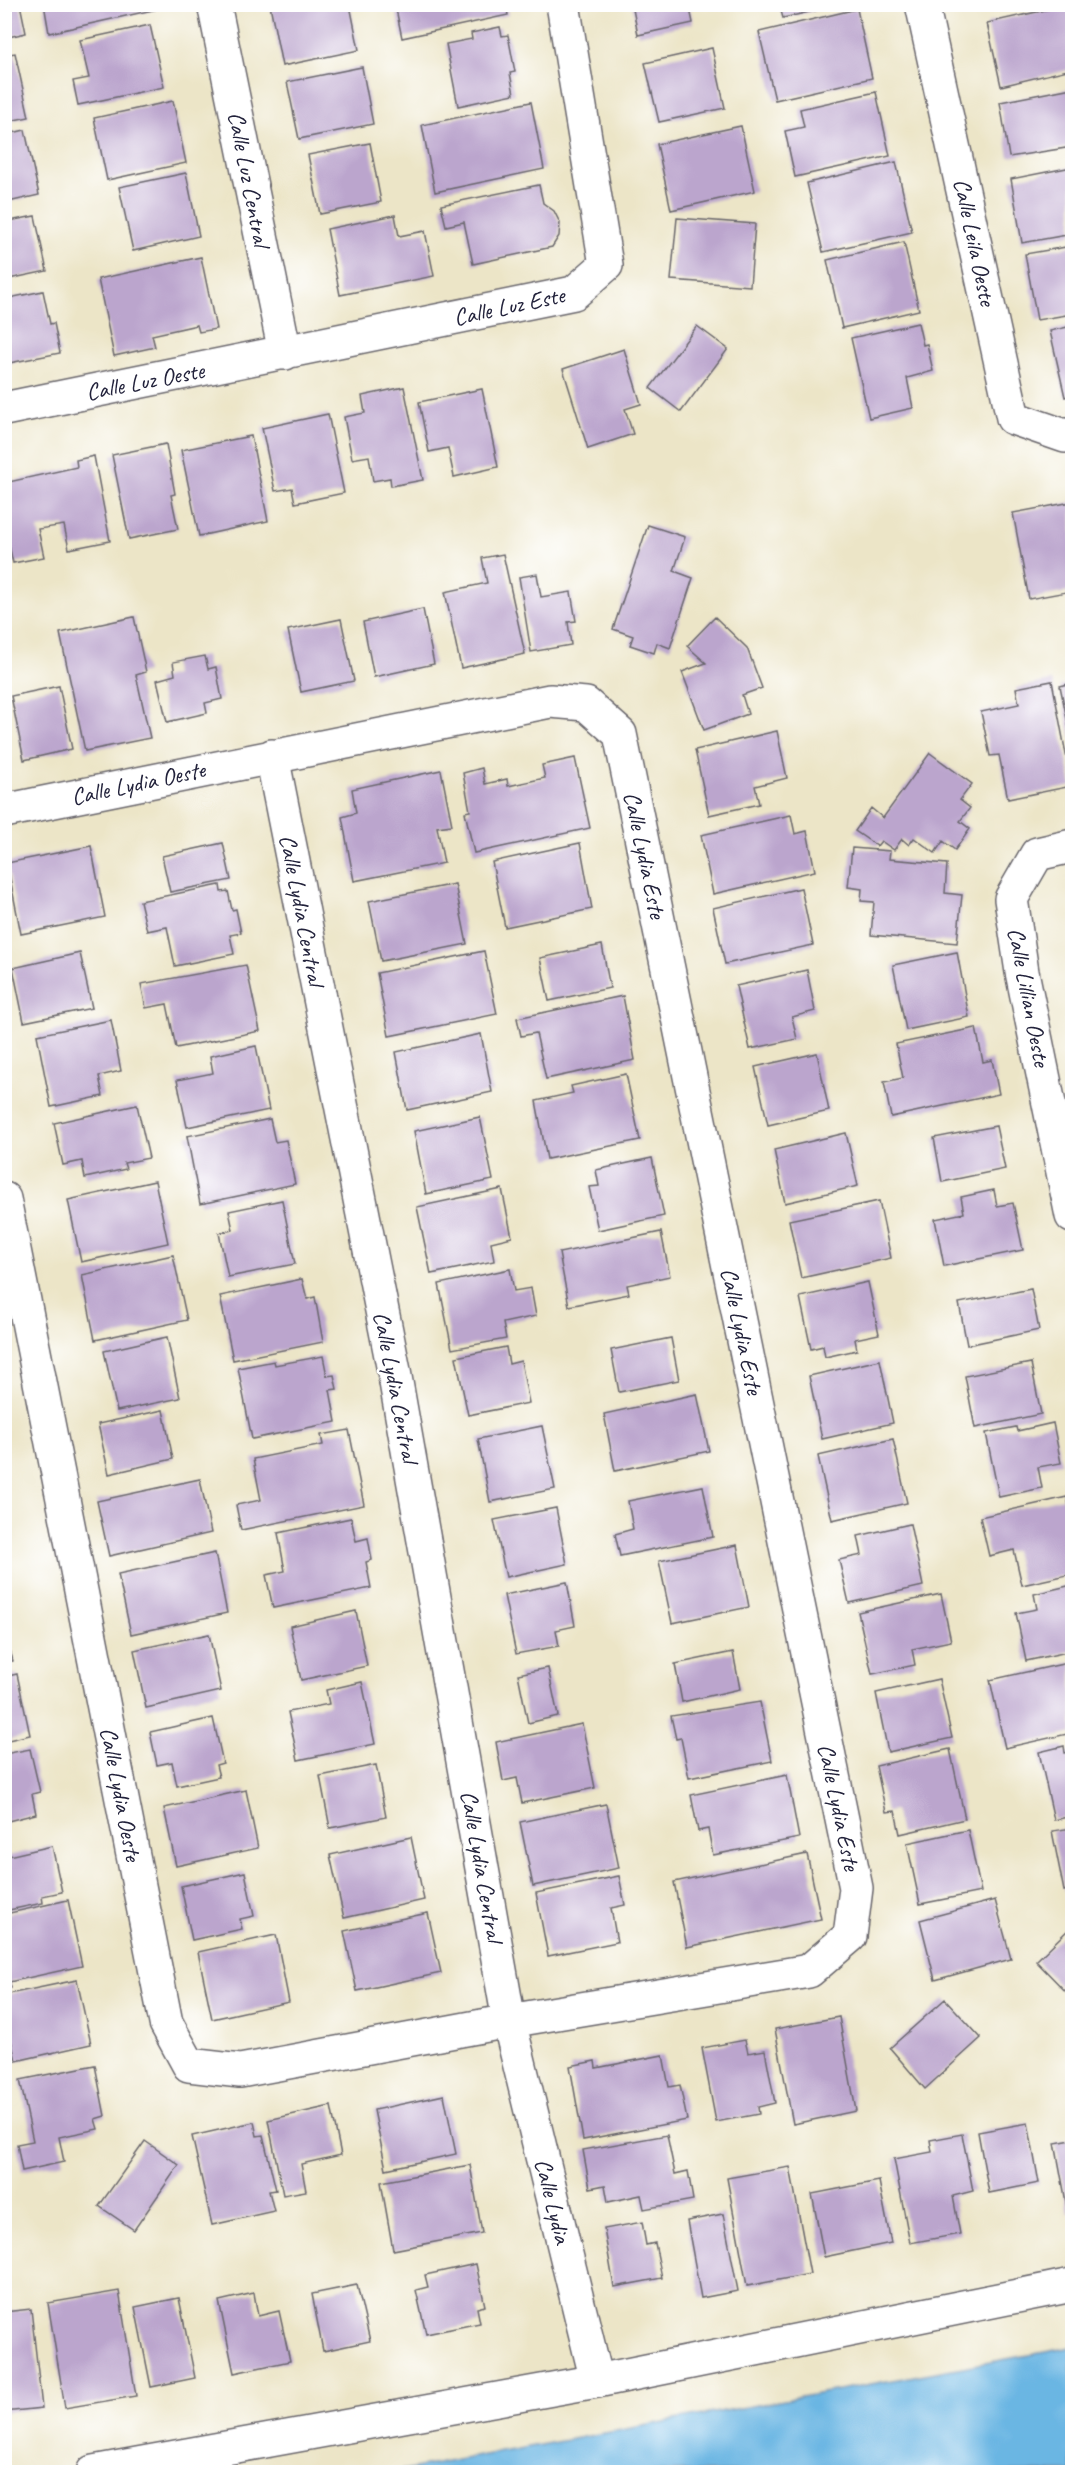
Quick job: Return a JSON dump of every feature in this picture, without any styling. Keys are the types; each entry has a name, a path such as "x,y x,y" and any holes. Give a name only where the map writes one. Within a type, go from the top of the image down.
{"street":[{"name":"Calle Luz Central","path":"214,4 285,353"},
{"name":"Calle Luz Este","path":"285,353 574,292 606,265 563,4"},
{"name":"Calle Leila Oeste","path":"922,4 1013,418 1065,436 1072,434"},
{"name":"Calle Luz Oeste","path":"4,409 285,353"},
{"name":"Calle Lydia Este","path":"272,756 550,701 586,704 620,734 856,1888 850,1936 809,1971 509,2021"},
{"name":"Calle Lydia Oeste","path":"4,810 272,756"},
{"name":"Calle Lydia Central","path":"272,756 394,1371 509,2021"},
{"name":"Calle Lillian Oeste","path":"1072,846 1037,854 1011,898 1022,972 1072,1216"},
{"name":"Calle Lydia Oeste","path":"4,1199 166,2023 189,2066 240,2071 509,2021"},
{"name":"Calle Lydia","path":"509,2021 597,2381"},
{"path":"93,2472 597,2381 1072,2285"}],"water":[{"path":"1072,2347 1072,2472 393,2472"}],"building":[{"path":"4,4 20,4 26,33 4,38"},
{"path":"44,4 161,4 162,8 49,33"},
{"path":"395,4 506,4 508,15 402,38"},
{"path":"632,4 689,4 693,23 638,35"},
{"path":"779,4 840,4 840,5 783,18"},
{"path":"270,5 350,5 359,50 282,66"},
{"path":"1068,5 1072,26 1072,69 1001,86 987,23"},
{"path":"857,9 872,78 775,100 759,32"},
{"path":"150,25 164,87 78,105 73,81 89,78 80,40"},
{"path":"500,27 502,36 508,35 515,72 510,73 514,94 458,106 446,44 472,39 471,33"},
{"path":"712,48 725,108 659,122 645,63"},
{"path":"15,53 29,117 4,122 4,55"},
{"path":"362,67 373,124 299,139 287,82"},
{"path":"1072,88 1072,147 1009,157 1000,102"},
{"path":"876,92 890,156 795,177 785,131 804,127 800,109"},
{"path":"173,101 186,163 107,180 94,118"},
{"path":"531,102 544,169 435,192 422,125"},
{"path":"741,126 755,191 671,210 657,144"},
{"path":"25,130 39,195 4,203 4,135"},
{"path":"370,143 381,202 320,214 308,155"},
{"path":"896,162 912,232 823,252 807,183"},
{"path":"1072,167 1072,234 1022,243 1011,179"},
{"path":"186,173 199,236 133,251 119,187"},
{"path":"539,185 543,203 554,211 560,223 559,236 552,247 473,264 464,222 446,226 441,205"},
{"path":"395,215 399,236 425,231 434,276 340,295 327,229"},
{"path":"35,216 47,271 4,280 4,222"},
{"path":"677,218 755,224 750,286 671,280"},
{"path":"904,242 919,310 842,328 827,260"},
{"path":"1072,246 1072,314 1037,320 1025,254"},
{"path":"201,257 216,329 199,332 197,325 152,335 155,347 114,356 98,279"},
{"path":"43,291 50,324 54,323 60,353 4,364 4,299"},
{"path":"918,323 923,345 927,344 933,371 907,378 913,408 869,418 851,338"},
{"path":"697,326 728,349 681,412 650,388"},
{"path":"1072,326 1072,395 1065,397 1050,331"},
{"path":"624,349 641,404 625,409 633,434 588,449 563,369"},
{"path":"404,387 423,480 391,486 390,478 373,481 369,456 352,459 344,417 365,413 362,396"},
{"path":"482,389 498,467 454,477 448,448 429,452 419,402"},
{"path":"328,414 344,493 295,503 292,488 275,491 262,428"},
{"path":"251,436 268,521 199,536 181,450"},
{"path":"166,444 175,494 171,495 178,529 129,539 112,455"},
{"path":"94,456 110,541 69,549 64,525 38,529 44,557 13,563 7,536 4,537 4,483 77,467 76,460"},
{"path":"1072,502 1072,591 1029,599 1013,513"},
{"path":"648,525 685,537 674,571 693,578 670,648 657,643 654,653 630,645 633,636 613,629"},
{"path":"503,554 525,654 461,668 445,592 487,583 482,558"},
{"path":"537,574 541,597 571,592 576,621 568,622 571,645 531,652 519,577"},
{"path":"423,609 434,664 374,677 363,622"},
{"path":"134,617 146,672 136,675 150,738 85,751 60,633"},
{"path":"715,617 747,648 762,688 742,695 748,714 704,730 682,672 706,663 687,646"},
{"path":"341,619 354,681 301,692 288,630"},
{"path":"205,656 208,669 216,667 222,699 205,703 207,713 167,722 157,680 175,675 173,662"},
{"path":"1052,681 1072,786 1008,799 999,755 990,756 981,712 1019,704 1016,688"},
{"path":"1072,683 1072,738 1071,738 1060,686"},
{"path":"59,686 72,749 24,760 11,696"},
{"path":"777,731 787,778 755,786 759,804 709,815 695,750"},
{"path":"930,753 972,784 960,800 970,808 960,821 970,829 955,850 943,841 935,853 914,838 909,845 902,839 894,850 881,841 877,846 855,831 871,808 883,818"},
{"path":"575,758 590,828 474,853 465,812 470,811 463,773 482,768 485,784 507,779 508,786 545,778 542,765"},
{"path":"441,770 452,825 437,827 444,863 354,881 342,817 356,813 352,789"},
{"path":"791,815 795,834 807,831 815,871 713,894 701,835"},
{"path":"223,843 231,880 170,892 162,856"},
{"path":"580,843 592,909 505,927 492,862"},
{"path":"91,846 105,917 21,934 7,863"},
{"path":"852,848 890,851 889,859 947,864 945,893 962,895 957,943 871,935 874,902 861,901 862,889 848,887"},
{"path":"455,884 467,944 381,961 369,901"},
{"path":"220,885 221,892 228,891 232,910 236,909 241,933 230,935 234,954 175,966 167,927 147,931 140,901"},
{"path":"801,888 813,945 725,964 713,908"},
{"path":"602,945 610,988 549,1001 540,958"},
{"path":"484,951 497,1014 389,1036 377,973"},
{"path":"957,952 969,1017 906,1030 893,965"},
{"path":"80,953 92,1008 24,1022 13,968"},
{"path":"246,965 260,1031 176,1048 167,1004 146,1008 141,984"},
{"path":"807,970 815,1011 792,1017 797,1039 750,1049 736,986"},
{"path":"623,996 635,1060 546,1079 536,1033 521,1036 517,1018"},
{"path":"111,1020 121,1071 99,1076 103,1096 51,1107 37,1035"},
{"path":"976,1028 983,1062 992,1060 999,1094 891,1117 884,1082 903,1078 896,1044"},
{"path":"481,1034 492,1092 407,1110 396,1052"},
{"path":"256,1046 269,1110 187,1127 177,1080 213,1073 210,1056"},
{"path":"817,1053 829,1111 768,1125 755,1067"},
{"path":"626,1074 640,1140 547,1159 536,1101 573,1093 571,1086"},
{"path":"137,1105 149,1158 124,1163 126,1169 85,1178 82,1161 63,1165 54,1123"},
{"path":"480,1117 493,1180 426,1194 414,1131"},
{"path":"270,1119 275,1142 286,1140 295,1184 200,1204 187,1136"},
{"path":"996,1126 1005,1169 942,1182 934,1138"},
{"path":"846,1133 858,1186 785,1203 774,1150"},
{"path":"652,1158 664,1216 598,1230 589,1187 599,1186 596,1170"},
{"path":"155,1181 168,1243 81,1262 68,1200"},
{"path":"502,1189 512,1237 491,1242 494,1261 431,1274 417,1207"},
{"path":"994,1190 997,1206 1013,1203 1023,1250 944,1266 935,1219 964,1213 961,1197"},
{"path":"282,1200 295,1264 228,1277 219,1233 233,1230 229,1211"},
{"path":"879,1201 891,1258 801,1278 789,1220"},
{"path":"661,1232 670,1276 627,1285 629,1294 569,1306 559,1253"},
{"path":"173,1255 187,1320 95,1340 82,1275"},
{"path":"510,1269 514,1291 531,1288 536,1316 503,1323 506,1339 452,1349 439,1284"},
{"path":"302,1279 307,1299 315,1297 323,1342 233,1360 220,1296"},
{"path":"868,1282 879,1334 855,1339 857,1350 825,1357 823,1346 811,1349 800,1297"},
{"path":"1031,1289 1039,1330 967,1345 959,1303"},
{"path":"167,1337 180,1398 117,1411 104,1351"},
{"path":"671,1338 679,1380 619,1392 611,1350"},
{"path":"506,1347 509,1364 521,1361 529,1403 468,1415 456,1357"},
{"path":"323,1356 327,1376 334,1375 337,1389 330,1390 336,1422 252,1439 238,1368 274,1361 275,1365"},
{"path":"880,1360 893,1423 822,1439 809,1376"},
{"path":"1031,1363 1041,1414 975,1428 965,1376"},
{"path":"697,1394 709,1451 615,1471 604,1414"},
{"path":"163,1410 173,1459 109,1474 98,1424"},
{"path":"1053,1423 1061,1463 1038,1467 1042,1488 999,1497 986,1433 1016,1427 1017,1431"},
{"path":"542,1426 555,1489 490,1502 478,1439"},
{"path":"349,1430 364,1505 241,1530 236,1505 261,1500 253,1459 323,1445 321,1435"},
{"path":"893,1439 907,1503 832,1520 818,1456"},
{"path":"200,1479 211,1533 109,1556 97,1501"},
{"path":"703,1486 713,1537 620,1556 615,1534 633,1529 628,1501"},
{"path":"1067,1497 1072,1522 1072,1574 1022,1585 1014,1550 989,1556 980,1517"},
{"path":"556,1508 567,1564 506,1577 494,1520"},
{"path":"351,1518 356,1541 368,1538 372,1560 366,1562 371,1588 273,1608 266,1575 285,1571 278,1533"},
{"path":"910,1524 923,1586 849,1603 839,1560 862,1555 858,1536"},
{"path":"737,1545 749,1607 672,1623 659,1561"},
{"path":"215,1553 227,1613 131,1634 118,1574"},
{"path":"567,1582 575,1626 556,1630 559,1646 516,1654 504,1595"},
{"path":"1072,1585 1072,1651 1026,1661 1016,1613 1037,1609 1034,1594"},
{"path":"941,1594 951,1641 912,1649 915,1665 872,1674 858,1612"},
{"path":"356,1611 367,1666 301,1680 290,1626"},
{"path":"4,1627 13,1661 4,1663"},
{"path":"209,1634 221,1691 146,1708 134,1650"},
{"path":"733,1652 740,1689 682,1702 675,1664"},
{"path":"1072,1662 1072,1733 1005,1748 990,1680"},
{"path":"548,1668 558,1716 528,1723 518,1674"},
{"path":"17,1674 30,1735 4,1741 4,1677"},
{"path":"939,1679 952,1738 888,1752 876,1693"},
{"path":"362,1682 375,1744 298,1760 288,1712 329,1704 326,1690"},
{"path":"760,1702 772,1761 689,1778 681,1738 676,1739 671,1716"},
{"path":"213,1718 223,1763 216,1765 219,1777 177,1786 172,1762 157,1765 150,1732"},
{"path":"582,1724 595,1788 522,1803 517,1778 503,1781 496,1742"},
{"path":"1064,1746 1065,1753 1072,1752 1072,1816 1054,1820 1039,1752"},
{"path":"30,1749 40,1792 32,1794 36,1814 4,1822 4,1754"},
{"path":"950,1749 965,1819 900,1834 895,1811 886,1812 876,1766"},
{"path":"376,1765 386,1817 330,1828 320,1776"},
{"path":"787,1775 799,1838 713,1855 708,1829 698,1831 691,1795"},
{"path":"246,1790 258,1848 176,1866 164,1808"},
{"path":"606,1804 619,1868 533,1886 520,1822"},
{"path":"1072,1828 1072,1889 1064,1891 1052,1831"},
{"path":"968,1830 981,1892 920,1904 907,1843"},
{"path":"411,1837 424,1900 344,1918 330,1855"},
{"path":"52,1846 62,1892 42,1896 43,1903 4,1911 4,1857"},
{"path":"807,1854 821,1919 687,1947 674,1882"},
{"path":"245,1872 254,1916 240,1919 242,1929 192,1940 181,1886"},
{"path":"619,1876 625,1905 611,1908 617,1942 548,1956 536,1893"},
{"path":"68,1900 82,1966 9,1982 11,1988 5,1989 5,1914"},
{"path":"995,1900 1011,1959 935,1980 920,1920"},
{"path":"428,1913 441,1973 357,1991 344,1931"},
{"path":"1072,1926 1072,1998 1036,1961"},
{"path":"276,1935 289,2002 212,2019 198,1952"},
{"path":"77,1980 91,2044 16,2061 11,2040 4,2042 4,1995"},
{"path":"945,1999 981,2038 925,2089 890,2048"},
{"path":"839,2017 856,2111 793,2124 775,2029"},
{"path":"745,2040 748,2053 765,2050 775,2103 758,2107 759,2114 716,2122 702,2048"},
{"path":"663,2055 669,2087 680,2085 687,2120 583,2140 570,2066 595,2061 596,2068"},
{"path":"95,2065 105,2116 95,2119 98,2129 59,2137 64,2162 22,2171 17,2144 33,2141 20,2080"},
{"path":"444,2095 456,2154 386,2169 374,2110"},
{"path":"331,2106 341,2155 301,2164 306,2191 283,2195 268,2120"},
{"path":"254,2122 257,2136 263,2135 276,2190 269,2191 274,2211 212,2225 192,2136"},
{"path":"1028,2123 1039,2183 989,2193 978,2132"},
{"path":"962,2134 973,2191 953,2196 960,2234 910,2243 894,2159 932,2152 930,2140"},
{"path":"667,2135 675,2174 688,2171 693,2200 644,2209 641,2195 608,2202 605,2185 590,2188 583,2150"},
{"path":"1072,2140 1072,2212 1068,2213 1055,2143"},
{"path":"145,2141 179,2165 134,2230 99,2206"},
{"path":"470,2165 482,2233 393,2250 381,2182"},
{"path":"790,2167 810,2274 747,2286 727,2178"},
{"path":"879,2181 891,2243 824,2257 812,2194"},
{"path":"723,2214 738,2291 701,2298 687,2221"},
{"path":"642,2222 646,2245 655,2243 662,2278 614,2287 604,2229"},
{"path":"476,2264 485,2306 477,2308 480,2323 426,2334 416,2290 428,2287 425,2275"},
{"path":"357,2285 370,2341 323,2351 312,2294"},
{"path":"119,2291 136,2396 65,2408 48,2303"},
{"path":"254,2293 258,2316 279,2311 290,2361 234,2373 219,2301"},
{"path":"179,2298 195,2378 151,2387 135,2307"},
{"path":"31,2309 42,2408 4,2412 4,2312"}]}
